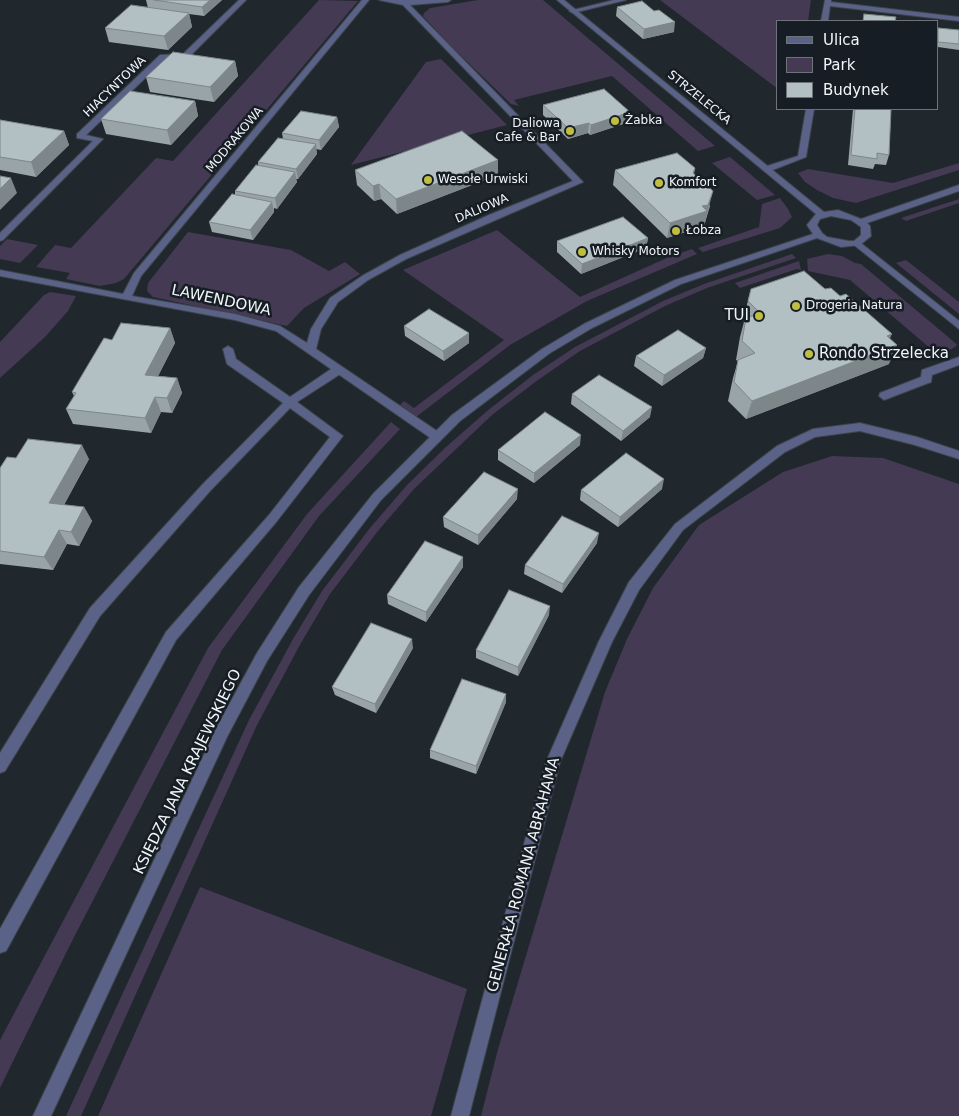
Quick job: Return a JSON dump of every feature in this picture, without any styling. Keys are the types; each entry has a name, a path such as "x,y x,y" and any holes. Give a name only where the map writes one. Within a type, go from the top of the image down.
{"street":[{"name":"HIACYNTOWA","path":"0,238 99,139 80,136 163,57 185,56 243,0"},
{"name":"MODRAKOWA","path":"126,298 137,275 366,0"},
{"path":"382,0 405,3 448,0"},
{"name":"STRZELECKA","path":"560,0 822,215"},
{"path":"573,11 623,0"},
{"path":"824,20 828,2 959,19"},
{"name":"DALIOWA","path":"310,351 316,329 334,300 365,278 430,245 579,182 405,3"},
{"path":"767,169 802,157 810,110"},
{"path":"861,222 959,188"},
{"path":"838,213 861,222 867,231 866,236 857,243 841,244 824,239 818,235 812,226 817,218 822,215 838,213"},
{"name":"KSIĘDZA JANA KRAJEWSKIEGO","path":"42,1116 222,732 262,657 304,591 377,496 456,418 546,351 588,326 678,282 732,262 818,235"},
{"path":"857,243 959,326"},
{"name":"LAWENDOWA","path":"0,273 235,317 280,330 436,436"},
{"path":"0,945 171,636 273,518 337,436 231,361 228,349"},
{"path":"884,396 926,379 926,372 959,361"},
{"path":"0,766 95,612 206,488 290,402 338,370"},
{"name":"GENERAŁA ROMANA ABRAHAMA","path":"460,1116 553,762 606,641 630,594 673,534 679,527 781,449 813,433 860,427 918,440 959,455"}],"green space":[{"path":"319,0 358,1 124,279 116,283 100,286 66,279 70,273 36,267 55,245 71,248 156,158 173,161"},
{"path":"478,0 543,0 715,146 698,151 612,76 514,100 519,106 511,104 423,16 430,8"},
{"path":"660,0 811,0 808,20 776,20 776,87"},
{"path":"441,59 507,125 351,165 426,62"},
{"path":"730,157 775,195 757,200 712,163"},
{"path":"959,163 959,170 856,203 833,198 817,190 805,182 798,173 808,169 893,183"},
{"path":"780,198 792,217 780,228 703,252 698,248 759,227 762,204"},
{"path":"959,199 959,203 906,221 901,218"},
{"path":"497,230 580,297 669,257 692,249 697,254 587,301 510,345 416,417 399,406 404,401 414,408 504,340 403,270"},
{"path":"188,232 291,250 329,271 345,262 360,274 304,308 287,326 153,297 147,291 148,283"},
{"path":"7,239 38,245 20,263 0,259 0,246"},
{"path":"792,254 796,258 707,288 665,306 580,351 492,415 414,489 378,531 330,594 257,725 81,1116 66,1116 249,720 293,639 322,591 370,528 407,485 446,447 487,411 533,375 575,347 663,301 704,284"},
{"path":"828,254 842,256 861,264 957,345 941,355 937,354 850,280 808,271 807,259"},
{"path":"906,260 959,302 959,314 896,263"},
{"path":"799,261 801,270 797,269 740,288 735,283"},
{"path":"50,292 76,296 68,311 45,337 0,378 0,342 44,295"},
{"path":"391,422 400,429 319,516 222,650 69,947 0,1088 0,1040 208,648 307,514"},
{"path":"832,456 883,458 959,484 959,1116 481,1116 498,1049 605,692 627,639 653,588 699,525 783,472"},
{"path":"200,887 467,989 431,1116 98,1116"}],"building":[{"path":"154,0 210,0 202,7"},
{"path":"642,1 654,11 659,10 675,22 644,29 617,7"},
{"path":"131,5 189,13 164,36 105,28"},
{"path":"864,14 896,17 895,20 863,20"},
{"path":"939,28 959,30 959,44 939,42"},
{"path":"173,52 235,61 210,87 146,77"},
{"path":"604,89 630,112 591,125 589,123 568,128 543,105"},
{"path":"130,91 195,101 167,130 101,119"},
{"path":"855,110 891,110 889,155 877,153 877,159 851,155"},
{"path":"301,111 337,117 319,140 282,133"},
{"path":"0,120 64,131 31,162 0,157"},
{"path":"462,131 498,160 396,199 379,184 373,186 355,170"},
{"path":"278,138 316,144 296,169 258,162"},
{"path":"677,153 695,168 693,173 713,191 708,205 702,206 707,211 670,223 615,170"},
{"path":"256,165 295,172 275,198 235,191"},
{"path":"0,176 11,178 0,189"},
{"path":"232,194 272,202 250,230 209,222"},
{"path":"623,217 648,238 582,264 557,241"},
{"name":"Rondo Strzelecka","path":"804,271 825,289 831,288 840,296 846,294 892,334 887,336 897,345 752,401 734,382 738,360 755,353 742,341 746,318 760,313 748,301 751,289"},
{"path":"429,309 469,333 443,351 404,326"},
{"path":"121,323 170,328 145,375 177,378 167,398 155,397 145,418 66,409 76,393 72,392 104,338 112,340"},
{"path":"678,330 706,348 664,375 636,356"},
{"path":"599,375 652,407 623,431 572,394"},
{"path":"545,412 581,435 534,473 498,450"},
{"path":"28,439 82,445 49,503 84,507 71,532 59,530 44,557 0,551 0,468 7,457 16,458"},
{"path":"626,453 664,479 620,517 581,490"},
{"path":"484,472 518,489 478,535 443,517"},
{"path":"562,516 599,533 563,584 525,565"},
{"path":"425,541 463,557 426,612 387,595"},
{"path":"509,590 550,606 518,667 476,650"},
{"path":"371,623 412,639 375,704 332,687"},
{"path":"462,679 506,694 476,766 430,750"}],"place":[{"name":"Żabka","path":"615,121"},
{"name":"Daliowa Cafe & Bar","path":"570,131"},
{"name":"Wesołe Urwiski","path":"428,180"},
{"name":"Komfort","path":"659,183"},
{"name":"Łobza","path":"676,231"},
{"name":"Whisky Motors","path":"582,252"},
{"name":"Drogeria Natura","path":"796,306"},
{"name":"TUI","path":"759,316"},
{"name":"Rondo Strzelecka","path":"809,354"}]}
